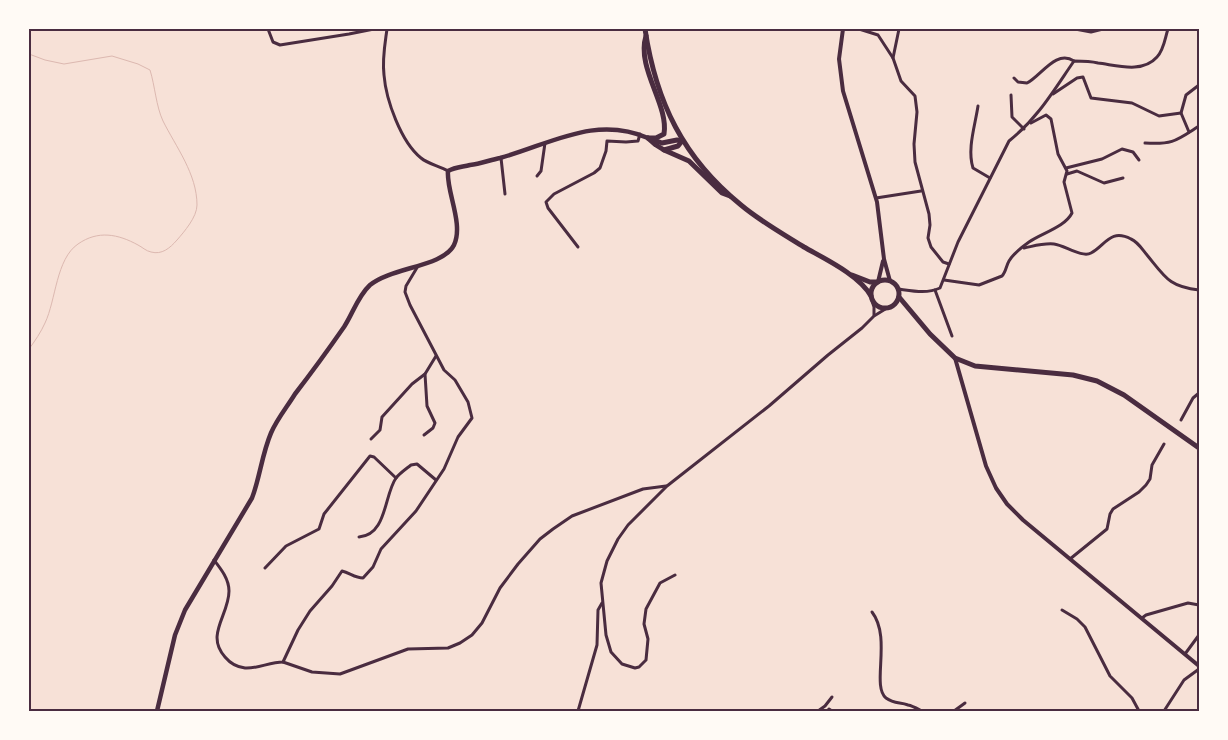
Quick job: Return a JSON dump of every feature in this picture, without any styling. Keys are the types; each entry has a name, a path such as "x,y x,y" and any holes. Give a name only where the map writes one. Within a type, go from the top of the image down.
{"main road":[{"path":"645,29 658,89 682,141 699,163 732,197 766,224 849,274 870,282 890,281 898,289 899,297 907,309 955,358 975,366 1072,375 1097,381 1124,395 1199,448"},
{"path":"646,35 643,46 665,126 664,134 656,138 648,138"},
{"path":"157,711 175,635 184,610 214,559 243,516 252,498 271,432 280,416 345,325 368,287 393,272 439,259 449,252 455,243 455,214 447,179 448,171 501,158 567,135 606,129 619,129 640,134 662,143 682,141"},
{"path":"648,138 656,146 688,160 722,194 732,197"},
{"path":"664,150 678,146 682,141"},
{"path":"849,274 868,291 879,307 887,308 894,305 899,297"},
{"path":"872,298 872,288 878,282"},
{"path":"894,305 907,309"}],"street":[{"path":"268,29 273,42 280,45 374,29"},
{"path":"387,29 384,76 393,111 406,142 422,159 448,171"},
{"path":"842,29 839,58 843,91 876,198 884,259 890,281"},
{"path":"859,29 878,35 893,58 901,81 916,96 915,162 929,214 928,238 931,247 943,262 949,264"},
{"path":"893,58 899,29"},
{"path":"1074,29 1091,32 1103,29"},
{"path":"1014,78 1018,82 1027,83 1050,63 1068,58 1074,61 1114,66 1132,67 1145,64 1157,58 1164,47 1168,29"},
{"path":"898,289 920,292 940,288 958,242 1009,141 1024,129 1042,110 1074,61"},
{"path":"1050,96 1077,78 1083,77 1091,98 1132,104 1159,116 1181,113"},
{"path":"1189,132 1181,113 1186,95 1199,85"},
{"path":"1011,95 1012,117 1024,129"},
{"path":"978,106 972,141 971,162 974,168 990,178"},
{"path":"944,280 972,285 984,283 1004,273 1011,258 1021,249 1071,216 1072,212 1064,182 1066,168 1058,154 1049,116 1046,115 1028,125"},
{"path":"1146,143 1163,144 1183,138 1199,126"},
{"path":"578,247 548,208 546,202 554,194 600,168 606,151 607,141 638,141 640,134"},
{"path":"537,176 541,171 544,143"},
{"path":"1066,168 1102,159 1122,149 1133,152 1139,160"},
{"path":"501,158 505,194"},
{"path":"1066,174 1077,171 1104,183 1123,178"},
{"path":"876,198 922,190"},
{"path":"1021,249 1042,243 1057,244 1090,254 1110,238 1121,236 1130,238 1138,243 1164,275 1176,286 1199,290"},
{"path":"878,282 884,259"},
{"path":"283,662 298,630 310,611 332,586 342,571 348,572 357,578 363,578 368,574 381,549 416,511 444,469 458,437 472,418 468,402 455,380 444,370 405,292 406,286 418,266"},
{"path":"935,290 952,336"},
{"path":"872,298 874,316"},
{"path":"675,574 660,583 646,608 644,624 648,639 648,650 646,660 640,667 635,668 622,664 611,652 606,635 601,583 607,561 618,539 637,515 667,486 769,406 874,316 887,308"},
{"path":"372,440 380,430 382,417 412,384 425,374 436,356"},
{"path":"955,358 986,466 996,488 1007,504 1023,520 1199,666"},
{"path":"424,435 433,428 435,423 427,406 425,374"},
{"path":"1181,420 1193,398 1199,393"},
{"path":"1070,559 1107,529 1113,509 1140,492 1146,485 1150,479 1152,464 1164,444"},
{"path":"265,568 286,546 318,529 324,514 370,456 374,457 396,478"},
{"path":"358,537 364,536 376,529 396,478 411,465 417,464 436,480"},
{"path":"214,559 223,572 229,590 216,634 217,643 222,654 234,665 245,668 283,662 312,672 340,674 408,649 448,648 460,643 472,636 482,623 500,588 518,564 540,539 553,529 572,516 634,492 667,486"},
{"path":"578,711 597,645 598,610 602,603"},
{"path":"1142,618 1146,615 1188,603 1199,605"},
{"path":"1062,610 1077,619 1085,627 1110,676 1132,698 1139,711"},
{"path":"872,612 880,626 882,637 879,686 882,695 897,704 908,705 922,711"},
{"path":"1185,654 1199,635"},
{"path":"1164,711 1184,680 1199,670"},
{"path":"818,711 826,706 832,697"},
{"path":"954,711 965,704"}],"waterway":[{"path":"29,54 64,64 112,56 150,70 163,121 194,182 197,205 193,219 186,229 172,246 159,253 149,251 123,238 108,235 93,237 78,244 65,259 57,280 49,314 29,349"}]}
